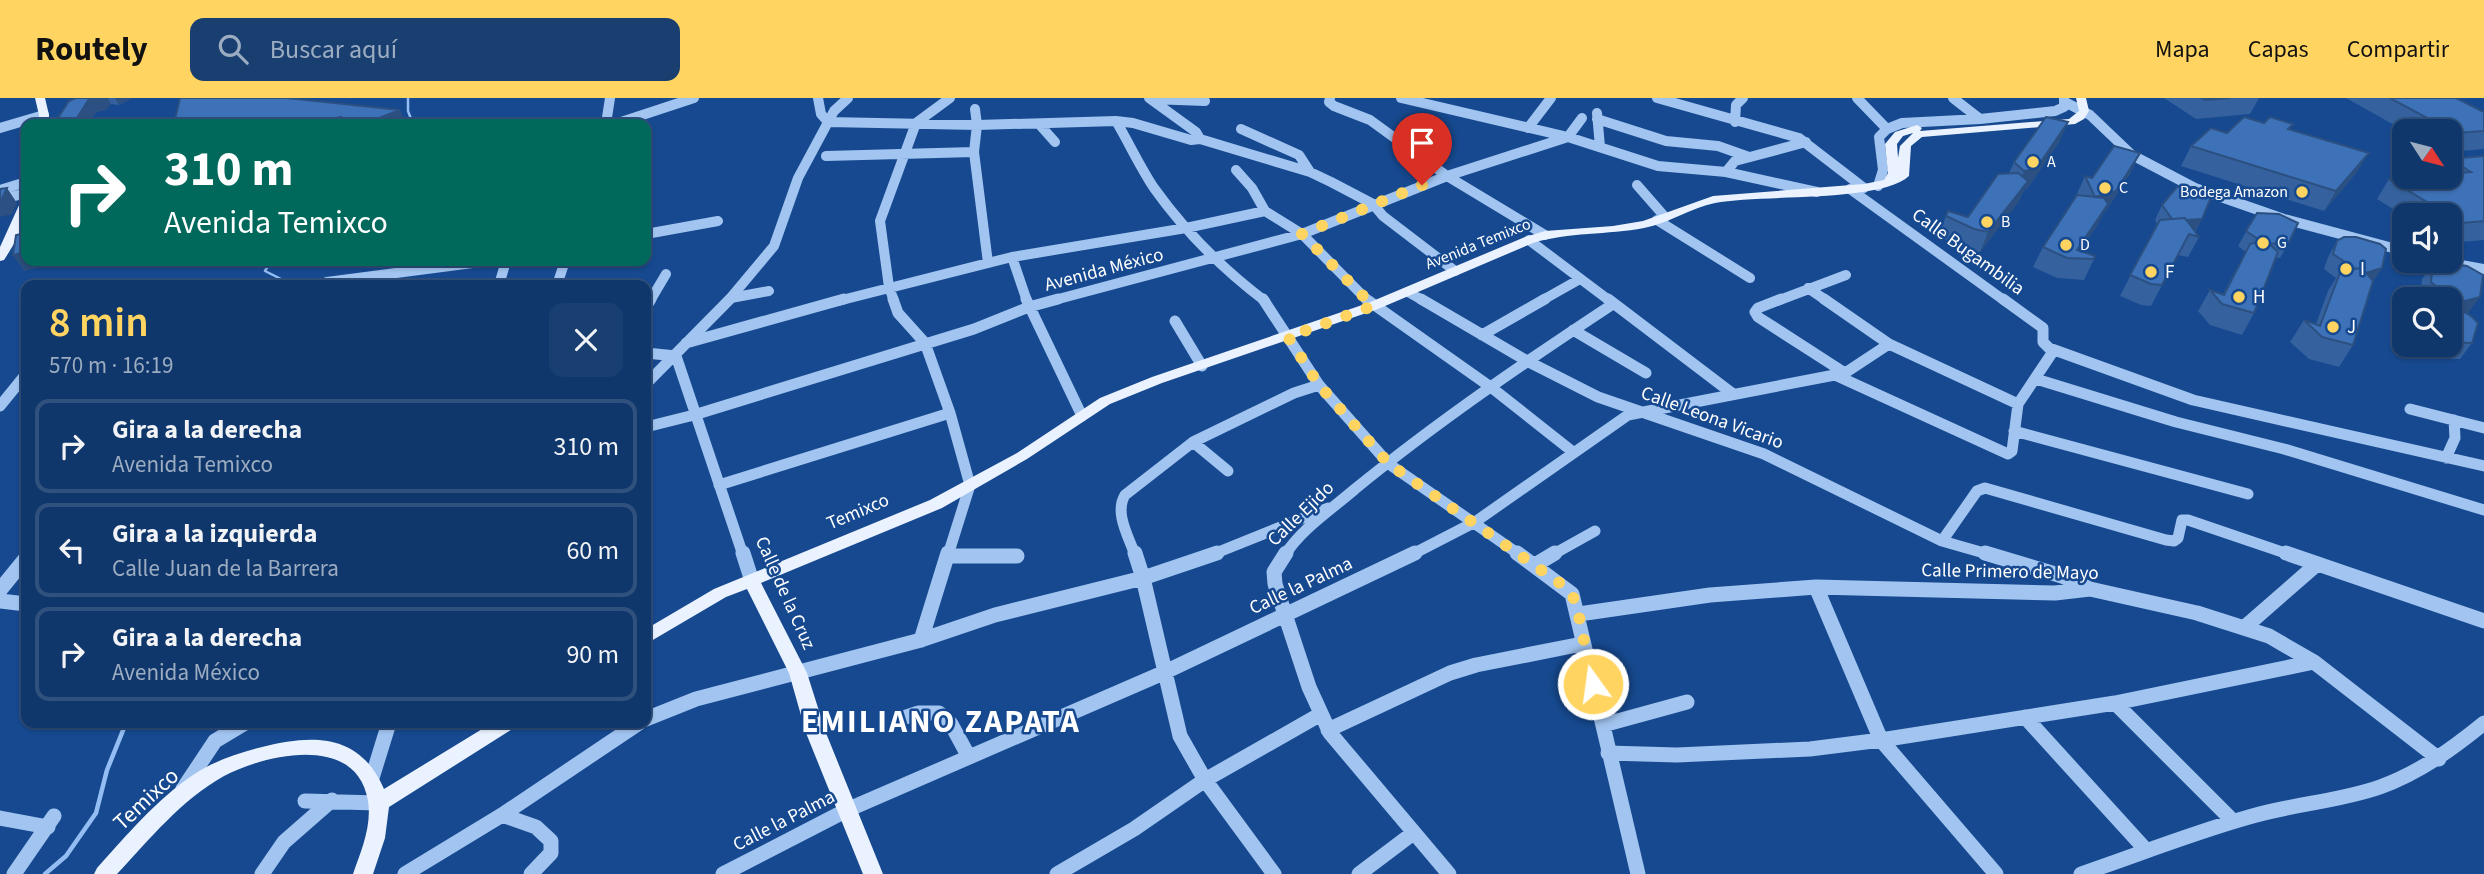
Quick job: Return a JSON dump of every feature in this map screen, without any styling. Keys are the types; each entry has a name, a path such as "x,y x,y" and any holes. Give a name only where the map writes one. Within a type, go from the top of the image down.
{"main road":[{"path":"40,98 43,119"},
{"path":"1870,186 1903,176 1904,146 1908,139 1919,134 2071,122 2080,117 2073,103"},
{"name":"Avenida Temixco","path":"1082,416 1105,401 1128,391 1373,306 1545,235 1613,230 1661,219 1713,200 1870,186"},
{"path":"0,257 21,216"},
{"name":"Temixco","path":"651,634 720,593 936,503 971,485 1082,416"},
{"name":"Calle de la Cruz","path":"752,581 798,673 816,733 873,874"},
{"path":"378,803 499,728"},
{"name":"Temixco","path":"104,874 179,796 219,769 292,749 325,746 357,762 372,778"},
{"path":"363,874 377,830 378,803 372,778"}],"street":[{"path":"607,119 610,98"},
{"path":"630,119 694,98"},
{"path":"818,98 821,114 828,122 977,125 1116,121 1133,123 1191,140 1200,139 1310,172 1373,204 1383,216 1455,271"},
{"path":"651,379 731,298 774,246 797,178 834,111 848,98"},
{"path":"921,639 971,485 925,343 898,313 888,287 880,221 892,193 902,155 916,123 950,98"},
{"path":"1150,98 1205,101"},
{"path":"1150,98 1196,132 1200,139"},
{"path":"1330,98 1329,102 1334,106 1370,120 1447,176 1545,235"},
{"path":"1401,98 1568,136 1658,166 1726,172 1817,192"},
{"path":"1528,128 1551,98"},
{"path":"1657,98 1806,142 1870,186 1883,170 1879,137 1887,129 1902,123 1980,119 2055,111 2073,103 2103,125 2118,145 2138,160 2196,189 2232,204 2392,248"},
{"path":"1735,122 1737,105 1743,98"},
{"path":"1857,98 1887,129"},
{"path":"1953,98 1980,119"},
{"path":"975,108 977,125 974,152 988,263"},
{"path":"1600,147 1597,116 1666,141 1718,146 1749,157"},
{"path":"1568,136 1582,118"},
{"path":"1116,121 1154,187 1186,228 1268,303 1319,385 1389,464 1567,588 1576,602 1579,614 1582,643 1638,874"},
{"path":"0,128 21,124"},
{"path":"1039,124 1055,142"},
{"path":"1241,129 1299,155 1310,172"},
{"name":"Avenida México","path":"651,426 974,329 1030,307 1302,234 1447,176 1568,136"},
{"path":"1726,172 1735,161 1806,142"},
{"path":"826,156 974,152"},
{"path":"1236,170 1252,188 1265,211 1302,234 1373,306 1492,388 1573,452"},
{"path":"0,190 21,184"},
{"path":"1637,185 1661,219 1750,278"},
{"name":"Calle Bugambilia","path":"1870,186 2043,328 2043,342 2054,351"},
{"path":"0,200 21,194"},
{"path":"686,344 888,287 1012,257 1186,228 1265,211"},
{"path":"651,233 718,221"},
{"path":"1529,240 1733,394"},
{"path":"1012,257 1030,307 1082,416"},
{"path":"2462,265 2484,269"},
{"path":"342,280 450,266"},
{"path":"651,299 666,274"},
{"path":"1846,275 1758,308 1755,312 1758,317 1840,374 2008,454 2012,451 2018,404 2054,351 2193,400 2484,466"},
{"path":"1482,335 1580,279"},
{"path":"1808,289 1889,344 2018,404"},
{"path":"731,298 769,291"},
{"name":"Calle Leona Vicario","path":"1408,292 1598,397 1764,454 1942,541 2062,576 2090,589"},
{"name":"Calle Ejido","path":"1449,874 1412,834 1328,730 1297,653 1287,613 1275,585 1274,572 1282,557 1332,507 1527,360 1613,304"},
{"path":"1175,321 1202,366"},
{"path":"1573,330 1646,373"},
{"name":"Calle la Palma","path":"723,874 847,810 1163,673 1475,522 1628,415 1840,374 1889,344"},
{"path":"651,354 676,356"},
{"name":"Calle de la Cruz","path":"676,356 752,581"},
{"path":"2036,379 2176,422 2284,449 2484,510"},
{"path":"0,406 21,380"},
{"path":"1274,874 1205,780 1180,736 1163,673 1143,578 1120,511 1120,503 1125,495 1193,442 1294,393 1319,385"},
{"path":"2410,409 2484,428"},
{"path":"719,485 950,414"},
{"path":"2446,458 2455,438 2454,420"},
{"path":"2014,431 2248,494"},
{"path":"1193,442 1228,471"},
{"path":"1942,541 1977,491 1985,488 2166,540 2174,541 2178,538 2184,519 2484,621"},
{"path":"651,715 696,699 921,639 995,615 1143,578 1233,548 1332,507"},
{"path":"1535,565 1595,531"},
{"path":"947,556 1017,556"},
{"path":"0,590 21,564"},
{"path":"2245,627 2317,564"},
{"path":"1816,587 1881,740 1996,874"},
{"name":"Calle Primero de Mayo","path":"1579,614 1710,595 1816,587 2055,593 2090,589 2245,627 2279,641 2314,662 2439,759"},
{"path":"0,601 21,603"},
{"path":"1328,730 1450,673 1582,643"},
{"path":"1608,753 1677,755 1810,749 1881,740 2115,702 2314,662"},
{"path":"1603,725 1687,702"},
{"path":"2115,702 2233,821"},
{"path":"903,718 925,710 936,710 947,717 969,757"},
{"path":"1058,874 1134,829 1205,780 1321,714"},
{"path":"2025,717 2146,850"},
{"path":"2081,874 2233,821 2286,806 2346,797 2381,787 2439,759 2484,723"},
{"path":"179,796 210,743 231,728"},
{"path":"372,778 389,728"},
{"path":"405,874 502,815 629,728"},
{"path":"262,874 270,858 292,830 332,800"},
{"path":"305,801 378,803"},
{"path":"502,815 536,827 551,841 551,853 531,874"},
{"path":"0,818 51,822"},
{"path":"14,874 51,822"},
{"path":"1359,874 1412,834"}],"building":[{"path":"76,98 99,98 89,99 77,118 57,119 69,101"},
{"path":"180,98 287,98 400,110 376,119 175,119"},
{"path":"2390,98 2456,98 2484,112 2484,131 2462,133 2462,119 2429,119"},
{"path":"2046,117 2068,122 2036,169 2024,171 2014,162"},
{"path":"2244,117 2264,123 2270,117 2293,124 2288,129 2369,153 2336,191 2191,146 2211,128 2227,133"},
{"path":"2114,146 2140,153 2116,191 2095,197 2085,176 2092,178"},
{"path":"2484,156 2484,221 2462,223 2462,203 2429,203 2406,189 2462,189 2462,173 2471,172 2462,166 2462,158"},
{"path":"2018,173 2028,181 1988,232 1974,229 1946,216 1948,211 1968,217 1998,174"},
{"path":"2177,187 2195,187 2212,195 2202,219 2172,219 2162,205"},
{"path":"7,188 2,199 0,200 0,189"},
{"path":"2077,195 2104,198 2108,204 2077,250 2095,256 2094,259 2067,258 2043,247"},
{"path":"2257,213 2279,214 2298,223 2289,242 2269,244 2246,231"},
{"name":"F","path":"2185,218 2199,237 2189,234 2162,285 2151,284 2130,275 2160,220"},
{"path":"21,234 21,253 13,255 16,235"},
{"path":"2344,237 2356,237 2380,244 2386,249 2382,268 2366,273 2362,268 2356,269 2333,254 2337,241"},
{"path":"2265,240 2278,252 2254,313 2222,304 2210,290 2224,295 2250,244"},
{"path":"2462,265 2483,275 2480,297 2462,302 2462,287 2437,287 2431,282 2432,273 2462,273"},
{"path":"2362,268 2373,281 2353,345 2322,337 2304,320 2320,326 2341,270"},
{"path":"2462,311 2478,323 2472,343 2462,343"}],"waterway":[{"path":"408,98 411,119"},
{"path":"268,266 265,271 283,280"},
{"path":"45,874 66,856 96,813 107,770 124,728"}],"place":[{"name":"A","path":"2033,162"},
{"name":"C","path":"2105,188"},
{"name":"Bodega Amazon","path":"2302,192"},
{"name":"B","path":"1987,222"},
{"name":"G","path":"2263,243"},
{"name":"D","path":"2066,245"},
{"name":"I","path":"2346,269"},
{"name":"F","path":"2151,272"},
{"name":"H","path":"2239,297"},
{"name":"J","path":"2333,327"}],"district":[{"name":"EMILIANO ZAPATA","path":"941,722"}],"route":[{"path":"1422,185 1302,234 1373,306 1288,337 1319,385 1389,464 1567,588 1576,602 1582,643 1593,684"}]}
